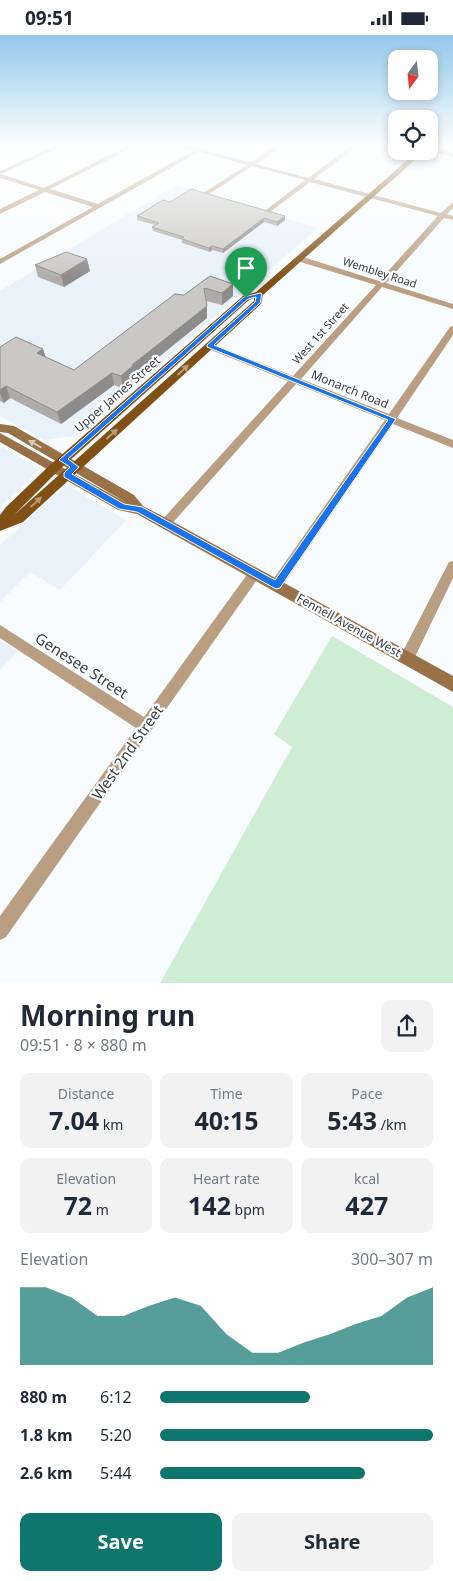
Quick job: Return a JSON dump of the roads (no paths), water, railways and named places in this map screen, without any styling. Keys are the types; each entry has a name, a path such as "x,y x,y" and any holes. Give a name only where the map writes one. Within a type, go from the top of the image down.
{"main road":[{"name":"Upper James Street","path":"1,525 19,518 65,467 246,298 260,294 378,190"},
{"name":"Upper James Street","path":"65,467 210,346 258,302 260,294"},
{"path":"0,428 10,429 65,467"},
{"path":"0,437 65,467"},
{"name":"Fennell Avenue West","path":"65,467 122,507 139,509 453,684"}],"street":[{"path":"0,212 44,190"},
{"path":"45,190 97,206"},
{"path":"0,262 125,190"},
{"path":"207,193 211,190"},
{"path":"268,211 295,190"},
{"path":"346,190 453,218"},
{"name":"West 1st Street","path":"166,524 380,283 453,204"},
{"name":"Wembley Road","path":"300,259 453,307"},
{"path":"276,585 453,329"},
{"name":"Monarch Road","path":"210,346 453,443"},
{"path":"407,658 453,566"},
{"name":"West 2nd Street","path":"0,931 255,573"},
{"name":"Genesee Street","path":"0,631 145,726"}]}
